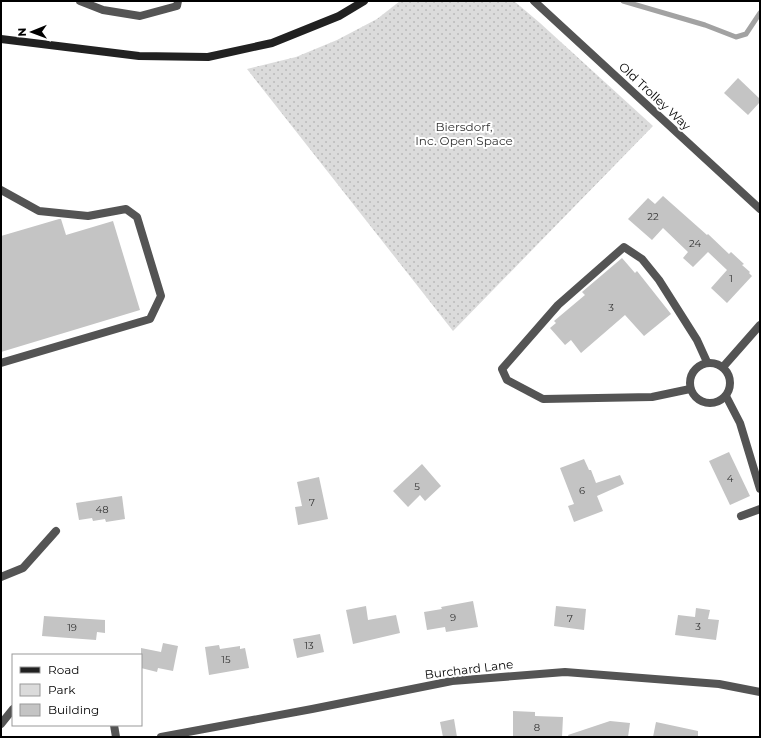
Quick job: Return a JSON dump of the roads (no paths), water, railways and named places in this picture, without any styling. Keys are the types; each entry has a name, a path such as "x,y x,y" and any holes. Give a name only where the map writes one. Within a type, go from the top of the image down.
{"main road":[{"path":"1,39 139,56 208,57 272,43 339,16 364,1"}],"street":[{"path":"80,1 103,10 140,16 177,6 178,1"},
{"name":"Old Trolley Way","path":"534,1 760,209"},
{"path":"1,190 40,211 88,216 126,209 137,217 161,296 150,319 1,363"},
{"path":"690,390 652,397 543,398 508,380 502,369 558,305 624,247 642,259 660,280 697,340 707,362"},
{"path":"723,367 760,325"},
{"path":"707,362 716,363 723,367 730,378 730,384 726,396 713,403 704,403 694,396 690,390 689,382 691,375 695,369 707,362"},
{"path":"726,396 740,423 760,489"},
{"path":"741,516 760,509"},
{"path":"1,577 22,568 56,531"},
{"name":"Burchard Lane","path":"161,737 452,681 565,672 719,684 760,692"},
{"path":"1,724 12,710"},
{"path":"114,726 116,737"}],"waterway":[{"path":"623,1 705,25 736,37 746,34 760,13"}],"park label":[{"name":"Biersdorf, Inc. Open Space","path":"464,133"}]}
